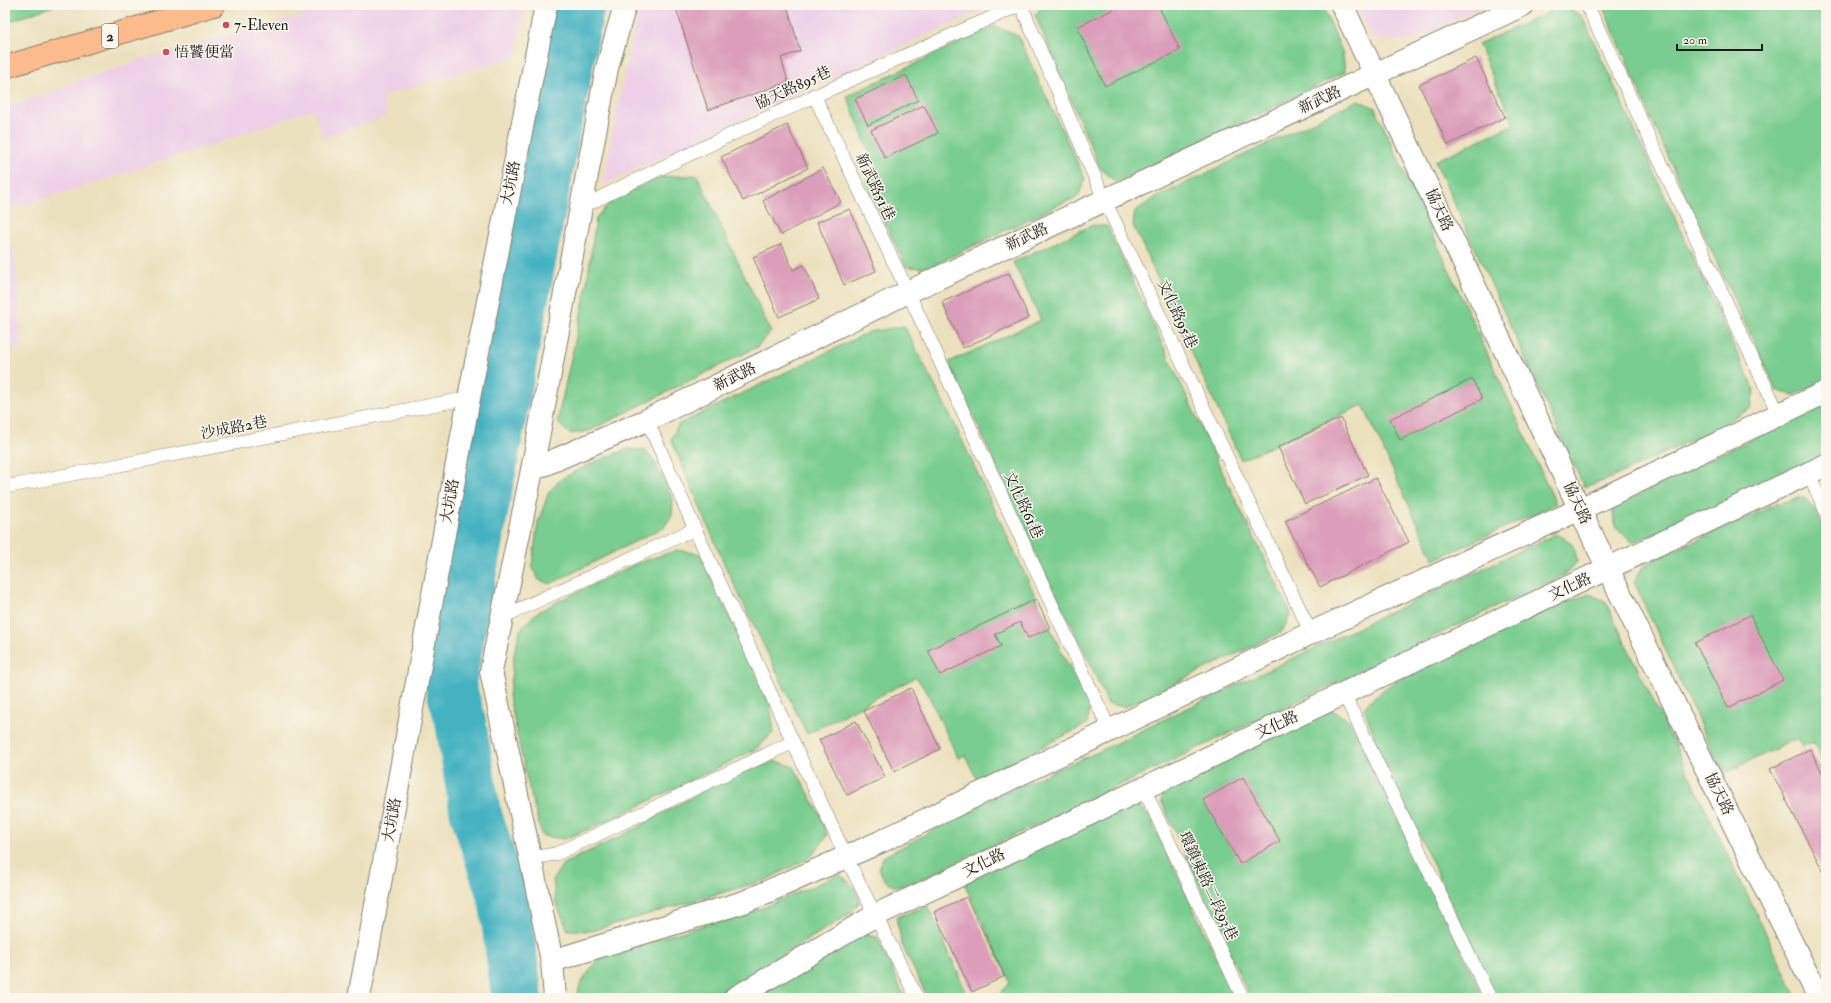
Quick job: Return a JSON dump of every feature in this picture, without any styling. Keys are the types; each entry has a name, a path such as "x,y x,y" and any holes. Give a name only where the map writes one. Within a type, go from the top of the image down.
{"main road":[{"name":"2","path":"5,68 214,5"}],"street":[{"name":"大坑路","path":"359,998 469,398 546,5"},
{"path":"554,998 552,961 491,671 532,470 608,68 625,5"},
{"name":"協天路","path":"1342,5 1608,569 1819,998"},
{"name":"新武路","path":"532,470 647,420 908,292 1523,5"},
{"path":"552,961 744,902 887,839 1311,633 1580,509 1826,392"},
{"name":"文化路","path":"735,998 876,915 1143,787 1344,694 1817,469"}],"lane":[{"name":"協天路895巷","path":"582,207 659,168 814,95 1021,5"},
{"name":"文化路95巷","path":"1021,5 1105,200 1311,633"},
{"path":"1587,5 1779,415"},
{"name":"新武路51巷","path":"814,95 908,292"},
{"name":"文化路61巷","path":"908,292 1110,731"},
{"name":"沙成路2巷","path":"5,487 469,398"},
{"path":"647,420 695,529 846,857 917,998"},
{"path":"1817,469 1826,511"},
{"path":"502,617 695,529"},
{"path":"1344,694 1490,998"},
{"path":"530,858 556,854 793,742"},
{"name":"環鎮東路二段93巷","path":"1143,787 1244,998"}],"shaded area":[{"path":"341,5 526,5 515,57 382,96 387,116 323,138 313,109 215,144 5,211 5,108 144,58"},
{"path":"640,5 993,5 747,116 603,185 621,90"},
{"path":"1356,5 1485,5 1409,41 1373,39"},
{"path":"5,226 16,262 21,345 5,352"}],"green space":[{"path":"5,5 56,5 5,23"},
{"path":"1044,5 1323,5 1343,54 1345,72 1158,164 1116,182 1100,168 1035,15"},
{"path":"1602,5 1826,5 1826,379 1794,395 1777,391 1677,177"},
{"path":"1564,6 1582,16 1754,390 1751,408 1717,428 1607,480 1584,487 1435,161 1514,124 1478,44"},
{"path":"994,26 1018,36 1085,179 1078,197 1060,204 928,268 906,267 865,181 876,169 847,96"},
{"path":"1358,100 1375,108 1556,504 1434,560 1363,405 1241,460 1133,225 1135,211 1155,198"},
{"path":"697,175 771,332 757,347 589,431 570,434 557,422 585,296 596,218 613,199 660,177"},
{"path":"1093,225 1107,226 1226,480 1291,613 1282,632 1125,707 1108,704 1087,656 1040,563 949,362 1041,320 1013,262"},
{"path":"904,326 953,421 1063,655 1090,705 1087,724 977,780 965,755 958,758 928,694 916,677 807,734 726,568 671,439 679,424 869,332"},
{"path":"1826,404 1826,454 1655,534 1632,542 1616,528 1612,508 1703,462"},
{"path":"628,449 644,450 653,459 673,500 672,516 664,527 550,584 539,580 532,566 538,522 549,492 561,479 594,462"},
{"path":"1804,497 1816,511 1826,532 1826,767 1813,742 1802,747 1798,738 1723,774 1634,582 1642,568 1659,557 1779,503"},
{"path":"1556,534 1569,541 1575,551 1577,562 1566,574 907,886 892,885 883,877 879,868 883,857 1002,793 1098,752 1175,714"},
{"path":"677,550 700,554 770,705 774,732 756,749 612,819 565,839 542,836 526,776 509,696 514,654 520,630 536,613 563,599 635,564"},
{"path":"1590,594 1605,601 1797,998 1495,998 1378,746 1364,708 1374,697 1386,688 1411,673 1466,650 1542,612"},
{"path":"1332,710 1350,721 1484,998 1250,998 1161,800 1170,785"},
{"path":"776,761 794,767 820,814 827,836 811,857 766,880 591,931 568,930 556,903 553,880 563,864 629,832 730,776"},
{"path":"1125,804 1138,806 1149,816 1236,998 989,998 999,995 1010,982 964,883"},
{"path":"840,874 854,887 860,901 850,914 712,998 577,998 580,985 600,955 762,908"},
{"path":"928,906 969,998 928,998 902,945 896,917"},
{"path":"864,935 877,937 905,998 755,998"}],"building":[{"path":"675,5 787,5 800,51 781,58 788,82 708,110"},
{"path":"1122,5 1158,5 1180,50 1105,86 1077,27"},
{"path":"1476,58 1505,117 1448,145 1419,85"},
{"path":"906,75 918,100 868,125 855,99"},
{"path":"924,105 938,133 885,158 871,130"},
{"path":"787,125 808,168 743,201 721,157"},
{"path":"823,168 841,202 781,235 763,201"},
{"path":"850,209 876,271 844,285 817,222"},
{"path":"782,244 793,270 804,265 819,299 779,317 753,257"},
{"path":"1009,273 1029,318 963,348 942,302"},
{"path":"1472,379 1482,399 1400,440 1390,419"},
{"path":"1341,418 1368,475 1305,504 1278,447"},
{"path":"1376,478 1409,542 1320,587 1285,521"},
{"path":"1036,599 1050,628 1028,638 1020,622 995,634 1001,646 940,675 928,650"},
{"path":"1750,615 1783,680 1728,708 1695,643"},
{"path":"911,688 940,749 894,772 864,711"},
{"path":"856,721 885,777 847,795 819,740"},
{"path":"1810,749 1826,780 1826,877 1770,769"},
{"path":"1243,777 1280,841 1240,864 1203,800"},
{"path":"966,897 1005,976 972,992 934,912"}],"waterway":[{"path":"517,998 504,900 475,811 460,719 450,684 579,5"}],"place":[{"name":"7-Eleven","path":"226,25"},
{"name":"悟饕便當","path":"166,52"}]}
